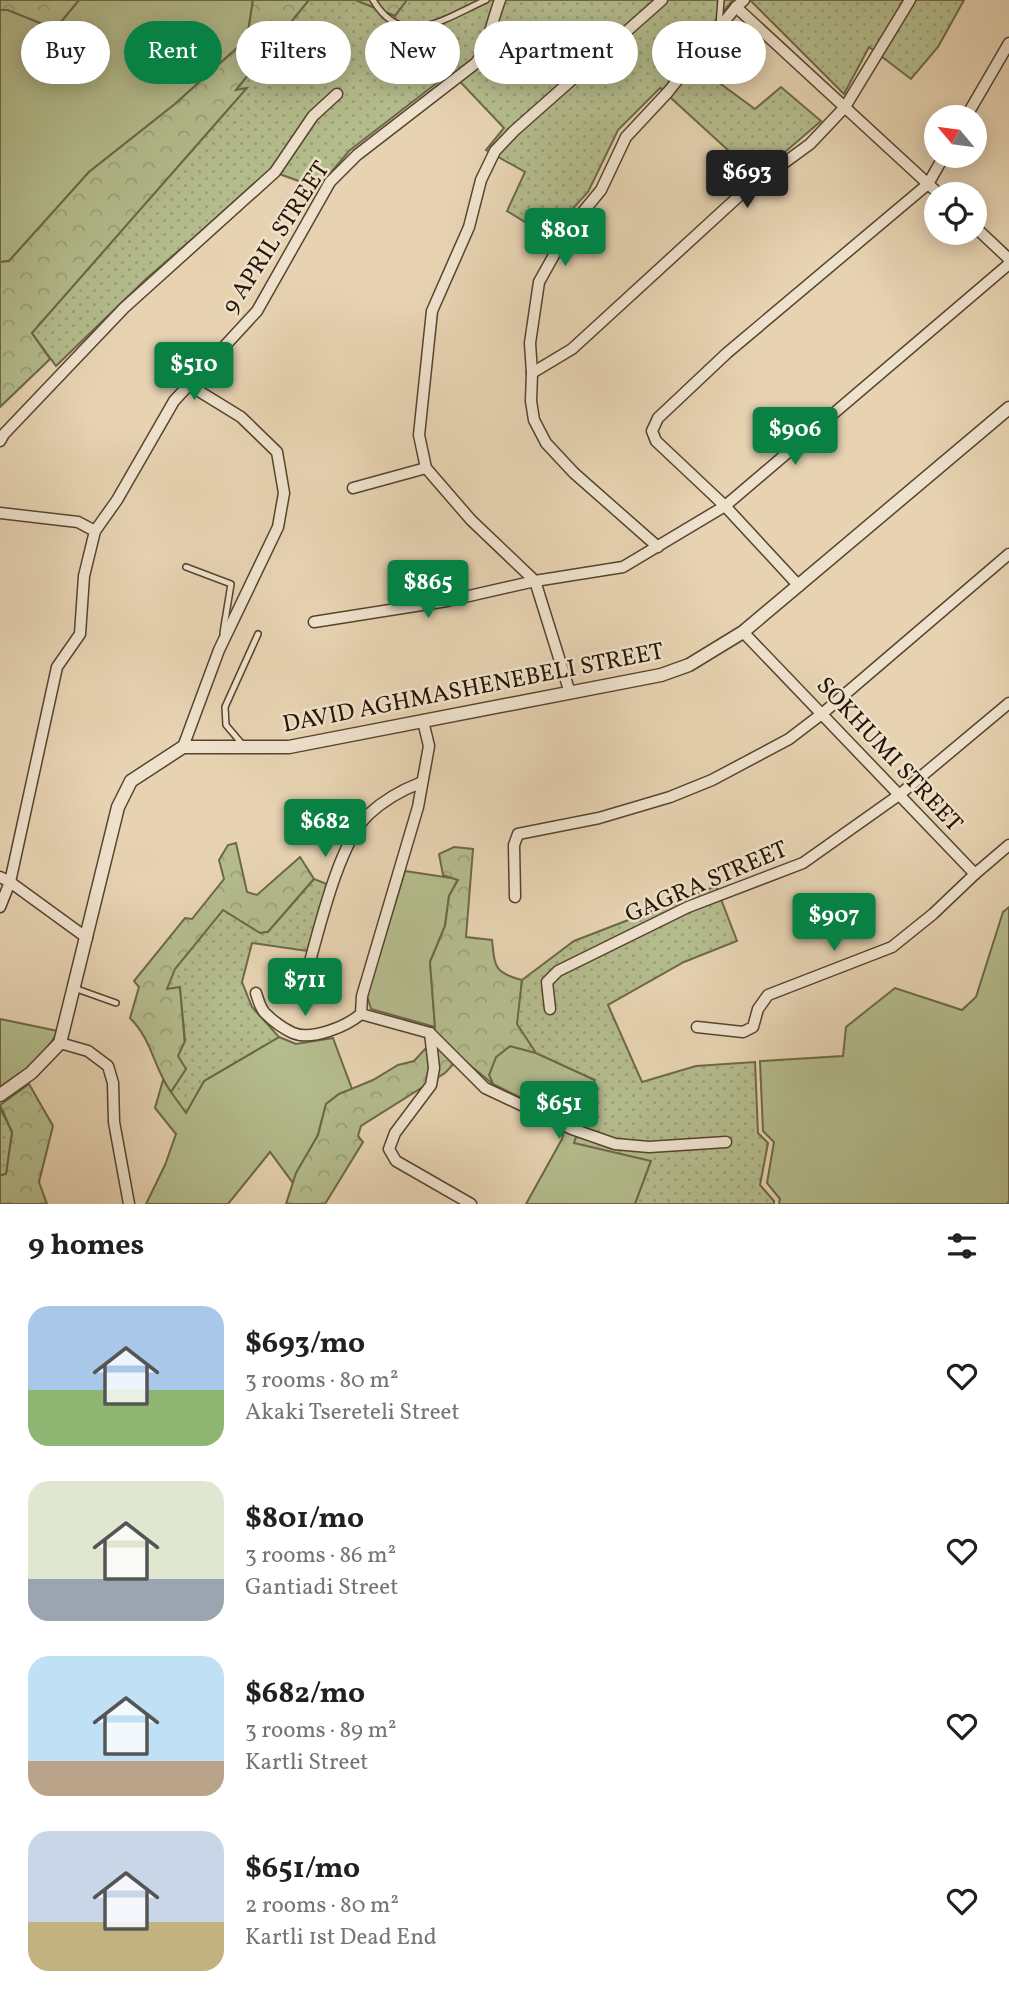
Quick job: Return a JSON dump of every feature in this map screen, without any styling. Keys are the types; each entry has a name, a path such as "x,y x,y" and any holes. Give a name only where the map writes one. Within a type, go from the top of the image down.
{"street":[{"name":"9 APRIL STREET","path":"0,907 57,667 79,634 84,576 94,531 117,500 174,401 257,311 330,182 357,155 476,62 485,49 499,0"},
{"path":"570,693 535,581 471,520 426,468 418,435 432,311 470,227 481,180 495,151 662,0"},
{"path":"533,373 572,349 739,196 810,144 845,107 910,0"},
{"path":"725,21 740,3 926,182"},
{"path":"973,105 1009,43"},
{"path":"658,547 574,473 546,443 534,419 531,401 533,373 530,343 540,282 568,230 601,190 626,137 674,84"},
{"path":"0,441 124,308 275,172 313,116 337,94"},
{"path":"799,586 725,506 656,441 652,431 658,418 727,353 924,187"},
{"path":"314,622 447,601 535,581 623,567 725,506 1009,261 987,239"},
{"path":"0,1095 30,1073 60,1043 118,807 131,781 183,747 219,650 278,527 284,493 277,452 242,417 189,385"},
{"name":"DAVID AGHMASHENEBELI STREET","path":"183,747 289,747 661,675 689,665 743,632 1009,408"},
{"path":"352,488 426,468"},
{"path":"0,513 78,522 94,531"},
{"path":"515,897 514,845 518,834 599,818 670,797 712,780 789,739 1009,554"},
{"name":"SOKHUMI STREET","path":"743,632 975,874"},
{"path":"899,795 1009,703"},
{"path":"256,993 263,1012 292,1033 319,1034 349,1024 361,1014 362,996 418,807 420,783 429,746 423,722"},
{"path":"302,990 343,852 368,815 404,789 420,783"},
{"name":"GAGRA STREET","path":"550,1009 547,982 558,971 688,907 803,863 899,795"},
{"path":"697,1027 743,1032 753,1027 758,1009 768,995 892,947 1009,845"},
{"path":"5,880 86,937"},
{"path":"361,1014 430,1033 485,1087 572,1129 615,1144 649,1147 726,1142"},
{"path":"430,1033 434,1068 431,1085 395,1133 389,1149 396,1161 471,1204"},
{"path":"60,1043 88,1051 108,1066 113,1083 114,1122 129,1204"}],"lane":[{"path":"373,0 383,16 397,25 412,28 429,25 486,0"},
{"path":"720,21 721,0"},
{"path":"186,567 231,584 219,650"},
{"path":"245,747 226,725 225,707 258,634"},
{"path":"74,988 116,1003"}],"green space":[{"path":"0,0 79,0 62,21 35,21 8,10 0,10"},
{"path":"79,0 253,0 250,21 236,21 236,49 222,62 222,21 124,21 124,84 197,84 89,172 9,261 0,262 0,10 8,10 35,21 21,21 21,84 110,84 110,21 62,21"},
{"path":"253,0 309,0 292,21 250,21"},
{"path":"309,0 355,0 395,16 407,0 733,0 715,21 652,21 652,84 721,84 755,109 781,87 821,121 785,152 753,173 660,88 618,130 588,192 548,236 507,211 525,172 486,150 504,128 460,82 460,21 365,21 365,84 436,84 349,151 318,188 271,171 146,279 56,366 32,333 247,88 236,90 241,84 351,84 351,21 292,21"},
{"path":"355,0 407,0 395,16"},
{"path":"750,0 964,0 938,47 911,79 869,47 844,94"},
{"path":"236,49 236,84 241,84 237,89 248,87 32,333 50,359 0,407 0,262 9,261 89,172 197,84 222,84 222,62"},
{"path":"236,843 247,892 257,895 300,857 314,879 268,932 260,933 168,988 180,987 187,1069 171,1092 144,1036 130,1018 139,987 134,981 185,918 192,919 224,879 219,860 228,845"},
{"path":"454,847 473,849 466,937 492,940 498,968 506,975 522,980 518,1024 536,1053 510,1046 496,1057 489,1075 493,1084 460,1057 445,1073 361,1126 358,1136 363,1142 325,1204 286,1204 296,1173 318,1135 326,1104 339,1094 373,1080 398,1065 414,1061 427,1047 435,1027 430,962 445,926 449,896 458,880 443,875 439,854"},
{"path":"405,871 458,879 449,896 445,926 430,962 435,1027 371,1009 367,996"},
{"path":"314,879 327,884 307,951 252,943 242,982 252,1007 279,1037 204,1081 186,1113 171,1092 186,1069 178,1056 185,1041 180,987 167,989 175,969 223,910 260,933 268,932"},
{"path":"716,886 737,941 684,962 608,1005 642,1082 696,1066 755,1062 758,1133 768,1143 760,1185 774,1204 635,1204 651,1161 574,1143 595,1080 536,1053 517,1024 522,980 574,941"},
{"path":"1009,907 1009,1204 779,1204 780,1199 767,1183 774,1142 763,1131 760,1061 843,1056 846,1027 895,988 962,1010 976,997 1003,912"},
{"path":"0,1019 58,1031 33,1063 0,1088"},
{"path":"279,1037 296,1044 333,1038 352,1089 339,1094 326,1104 318,1135 293,1183 270,1152 228,1204 146,1204 165,1165 176,1134 155,1108 163,1080 186,1112 204,1081"},
{"path":"510,1046 536,1053 595,1080 651,1161 635,1204 526,1204 562,1139 567,1120 493,1084 489,1075 496,1057"},
{"path":"29,1084 53,1126 39,1182 47,1204 0,1204 0,1175 6,1174 12,1132 0,1105"},
{"path":"0,1108 12,1132 6,1174 0,1175"}]}
